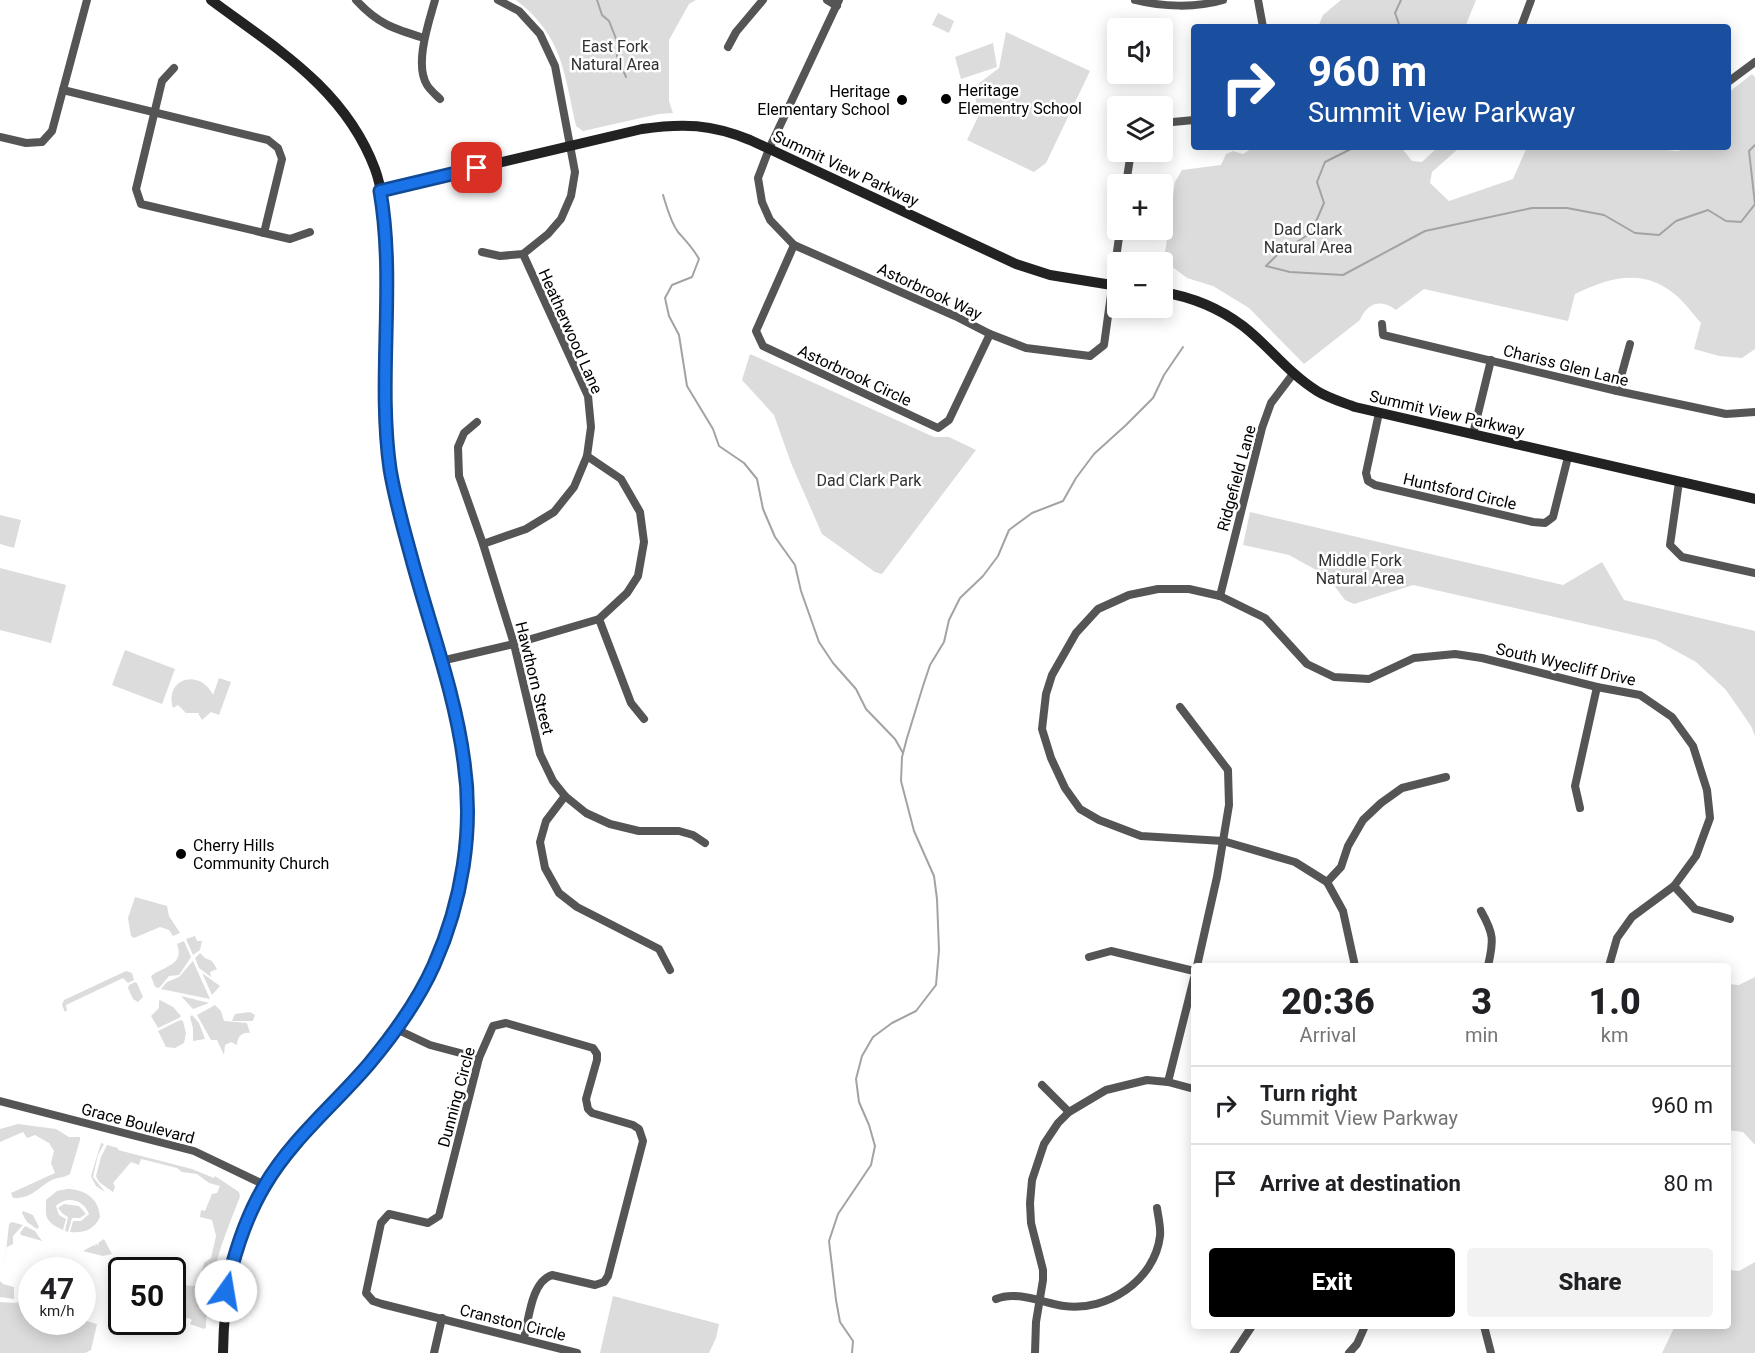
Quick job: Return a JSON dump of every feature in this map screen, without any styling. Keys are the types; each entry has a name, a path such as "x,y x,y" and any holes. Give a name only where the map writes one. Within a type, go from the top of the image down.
{"main road":[{"path":"212,0 318,82 337,102 365,147 375,170 386,237 386,415 391,471 396,500 458,728 468,802 460,885 444,940 422,990 370,1064 289,1152 265,1185 250,1212 231,1266 224,1317 223,1353"},
{"name":"Summit View Parkway","path":"380,191 642,129 681,124 699,125 724,130 769,149 1016,264 1050,275 1107,284"},
{"name":"Summit View Parkway","path":"1173,294 1190,298 1219,310 1244,327 1293,374 1328,397 1355,407 1755,499"}],"street":[{"path":"0,137 26,143 42,142 52,131 87,0"},
{"path":"356,0 370,15 396,30 424,38"},
{"path":"435,0 424,38 422,58 426,84 440,99"},
{"path":"483,252 500,256 523,254 548,234 565,211 571,196 575,172 555,66 540,34 519,11 498,0"},
{"path":"728,47 736,32 763,0"},
{"path":"827,0 838,3"},
{"path":"1136,0 1149,4 1208,4 1223,0"},
{"path":"1258,0 1262,24"},
{"path":"1522,24 1531,0"},
{"name":"Astorbrook Way","path":"838,3 769,149 758,178 762,202 770,220 794,244 990,334 1026,348 1090,356 1104,345 1109,318"},
{"path":"1731,80 1755,62"},
{"path":"174,68 162,81 154,113 136,189 141,204 290,239 310,232"},
{"path":"63,90 268,140 278,148 282,159 264,233"},
{"path":"1173,122 1191,120"},
{"name":"Astorbrook Circle","path":"794,244 756,332 763,346 866,396 938,428 949,420 990,334"},
{"name":"Heatherwood Lane","path":"483,544 526,529 554,512 574,487 587,456 591,427 588,396 523,254"},
{"name":"Chariss Glen Lane","path":"1382,324 1383,335 1617,391 1726,414 1755,412"},
{"path":"1617,391 1630,344"},
{"path":"1473,435 1491,360"},
{"name":"Ridgefield Lane","path":"1220,596 1262,428 1271,403 1293,374"},
{"name":"Huntsford Circle","path":"1379,413 1366,473 1368,481 1375,485 1533,522 1545,523 1553,517 1568,457"},
{"name":"Hawthorn Street","path":"477,422 464,433 458,447 459,476 514,644 540,754 553,781 565,796 586,813 610,824 639,831 679,831 693,835 705,843"},
{"path":"441,662 514,644 599,619 627,593 638,576 644,542 640,512 621,480 587,456"},
{"path":"1679,482 1670,546 1682,557 1755,573"},
{"name":"South Wyecliff Drive","path":"1327,882 1295,862 1223,841 1141,836 1099,820 1080,809 1065,788 1051,758 1042,729 1046,694 1052,675 1076,633 1098,609 1129,595 1158,588 1189,589 1220,596 1265,618 1307,664 1334,677 1369,679 1414,658 1455,654 1482,658 1640,695 1672,717 1693,746 1707,790 1710,818 1696,856 1674,886 1632,917 1617,938 1611,963"},
{"path":"599,619 631,703 644,719"},
{"path":"1580,808 1575,786 1598,687"},
{"path":"1180,707 1228,770 1230,805 1198,963"},
{"path":"1354,963 1343,911 1327,882 1341,867 1348,846 1363,820 1380,803 1402,788 1446,777"},
{"path":"565,796 546,821 540,842 545,867 559,893 577,907 659,949 670,970"},
{"path":"1674,886 1695,909 1730,919"},
{"path":"1481,911 1491,930 1493,947 1489,963"},
{"path":"1089,957 1111,951 1191,970"},
{"path":"1168,1082 1191,990"},
{"name":"Dunning Circle","path":"370,1266 381,1223 389,1214 428,1223 439,1216 479,1058 493,1026 506,1023 593,1048 597,1054 597,1060 586,1099 588,1109 592,1113 633,1125 639,1129 643,1142 608,1276 604,1282 595,1285 552,1275 546,1277 537,1289 524,1338"},
{"path":"396,1029 430,1044 479,1058"},
{"path":"1035,1353 1036,1323 1043,1270 1030,1214 1032,1180 1044,1144 1058,1122 1069,1112 1107,1090 1147,1080 1168,1082 1191,1088"},
{"path":"1042,1085 1069,1112"},
{"name":"Grace Boulevard","path":"0,1101 194,1151 265,1185"},
{"path":"996,1299 1014,1296 1066,1306 1088,1306 1106,1302 1125,1291 1144,1273 1154,1257 1160,1235 1157,1208"},
{"name":"Cranston Circle","path":"370,1266 366,1287 368,1297 382,1304 577,1353"},
{"name":"Cranston Circle","path":"434,1353 442,1318"},
{"path":"1234,1353 1250,1329"},
{"path":"1349,1353 1357,1344 1364,1329"},
{"path":"1485,1329 1491,1353"}],"green space":[{"name":"East Fork Natural Area","path":"516,0 696,0 689,4 669,40 669,101 673,113 583,131 576,126 564,72 552,42 544,27"},
{"path":"1341,0 1476,0 1466,24 1319,24 1323,15"},
{"path":"938,13 954,21 949,33 932,25"},
{"path":"1006,32 1090,71 1046,163 1034,172 967,140 978,117 974,87 999,68"},
{"path":"993,43 997,67 961,79 955,57"},
{"name":"Dad Clark Natural Area","path":"1752,74 1755,77 1755,349 1742,358 1719,356 1694,349 1701,323 1680,299 1672,292 1648,280 1624,278 1599,284 1575,294 1568,321 1424,289 1396,310 1380,303 1371,306 1360,320 1304,364 1249,308 1213,286 1187,278 1173,268 1173,252 1165,252 1167,240 1173,240 1173,196 1175,182 1182,170 1221,165 1226,154 1233,151 1243,154 1249,150 1403,150 1412,161 1422,162 1435,150 1457,150 1432,172 1430,183 1449,201 1513,179 1526,150 1731,150 1731,91"},
{"name":"Dad Clark Park","path":"750,354 934,437 949,437 976,450 882,574 875,572 822,534 791,463 774,415 742,380"},
{"name":"Middle Fork Natural Area","path":"1250,512 1563,585 1602,562 1624,600 1755,631 1755,736 1751,726 1726,690 1696,662 1656,640 1413,585 1354,604 1345,600 1327,576 1289,555 1243,545"},
{"path":"0,515 21,520 14,548 0,544"},
{"path":"0,568 66,585 51,643 0,630"},
{"path":"125,650 175,669 162,704 112,685"},
{"path":"219,678 231,682 219,715 211,712 202,720 198,713 186,713 178,705 173,708 172,698 178,684 192,679 200,681 213,695"},
{"path":"135,897 167,906 169,916 180,933 173,936 169,930 160,927 134,938 131,936 128,918"},
{"path":"195,936 197,941 202,941 200,950 193,955 186,939"},
{"path":"184,941 191,957 179,975 169,976 159,988 155,987 151,976 176,961 179,951 177,944"},
{"path":"200,953 212,961 217,969 210,972 211,977 199,968 195,958"},
{"path":"193,961 210,999 161,989 167,982 179,977"},
{"path":"126,971 132,973 134,980 128,983 123,978 66,1005 65,1012 62,1005 64,1000"},
{"path":"202,973 220,986 212,995"},
{"path":"1755,977 1755,1145 1743,1132 1731,1130 1731,984 1739,985"},
{"path":"135,982 143,997 138,1002 133,999 128,988"},
{"path":"181,996 209,1003 193,1009"},
{"path":"160,1000 173,1007 181,1016 158,1028 151,1016 159,1008"},
{"path":"215,1005 221,1011 224,1021 247,1023 250,1033 240,1036 237,1045 231,1042 225,1045 224,1055 217,1040 211,1040 197,1015"},
{"path":"250,1012 255,1015 253,1021 232,1021 235,1014"},
{"path":"192,1015 199,1023 205,1039 193,1041 190,1017"},
{"path":"180,1020 183,1021 186,1033 184,1043 175,1048 166,1047 158,1031"},
{"path":"18,1124 56,1129 69,1137 80,1137 80,1140 70,1174 52,1180 30,1195 13,1198 11,1193 55,1173 51,1163 54,1151 49,1143 35,1135 27,1138 23,1132 0,1142 0,1129"},
{"path":"101,1143 104,1144 98,1155 93,1177 105,1192 96,1186 91,1176"},
{"path":"107,1145 118,1148 118,1150 192,1169 214,1178 215,1176 239,1192 240,1197 222,1244 213,1276 204,1329 190,1324 192,1320 186,1318 186,1285 198,1286 204,1263 211,1258 216,1236 212,1220 200,1217 201,1210 205,1211 212,1194 217,1193 220,1186 209,1183 197,1174 182,1172 177,1168 141,1159 139,1165 131,1162 113,1183 115,1187 113,1192 99,1182 96,1176"},
{"path":"67,1189 85,1193 94,1200 100,1217 92,1228 70,1232 73,1221 81,1221 89,1214 79,1202 70,1200 56,1206 59,1215 66,1219 63,1230 49,1221 46,1214 46,1200 57,1191"},
{"path":"64,1204 79,1206 86,1214 80,1218 72,1218 68,1232 65,1231 68,1217 58,1208"},
{"path":"23,1211 33,1215 39,1227 37,1229 27,1222"},
{"path":"12,1222 23,1225 13,1236 13,1244 6,1250 9,1224"},
{"path":"25,1226 35,1231 42,1241 21,1235"},
{"path":"104,1239 112,1254 103,1256 83,1251 94,1245 96,1247 95,1244 99,1246 98,1243"},
{"path":"1755,1262 1755,1353 1662,1353 1674,1329 1731,1329 1731,1270 1739,1271"},
{"path":"0,1281 14,1287 14,1299 0,1297"},
{"path":"613,1296 719,1324 709,1353 600,1353"},
{"path":"0,1302 18,1302 18,1335 94,1335 91,1350 85,1353 0,1353"}],"waterway":[{"path":"597,0 602,15 609,21 617,41 617,56 626,77"},
{"path":"1399,24 1395,13 1401,0"},
{"path":"1266,266 1290,272 1343,275 1425,231 1532,208 1567,208 1604,215 1635,233 1659,235 1676,221 1708,210 1726,221 1741,222 1755,204 1749,151 1755,145"},
{"path":"1266,266 1279,253 1311,233 1324,203 1317,182 1325,162 1349,150"},
{"path":"663,195 675,228 699,259 692,277 672,285 665,298 669,316 679,335 687,386 713,429 719,446 744,463 757,479 763,509 775,537 795,565 801,591 819,642 833,663 856,689 866,709 895,739 903,753"},
{"path":"852,1353 853,1341 840,1322 829,1241 838,1214 871,1165 875,1146 859,1102 856,1079 862,1056 873,1037 892,1023 916,1011 936,985 939,950 934,876 914,831 901,781 902,757 923,686 930,665 944,642 949,620 960,598 983,576 998,556 1009,530 1032,513 1063,501 1076,478 1094,454 1153,398 1164,375 1183,347"}],"place":[{"name":"Heritage Elementry School","path":"946,99"},
{"name":"Heritage Elementary School","path":"902,100"},
{"name":"Cherry Hills Community Church","path":"181,854"}],"route":[{"path":"226,1291 240,1238 250,1212 265,1185 303,1135 370,1064 422,990 444,940 460,885 468,802 464,763 458,728 441,662 396,500 387,443 386,237 380,191 477,168"}]}
